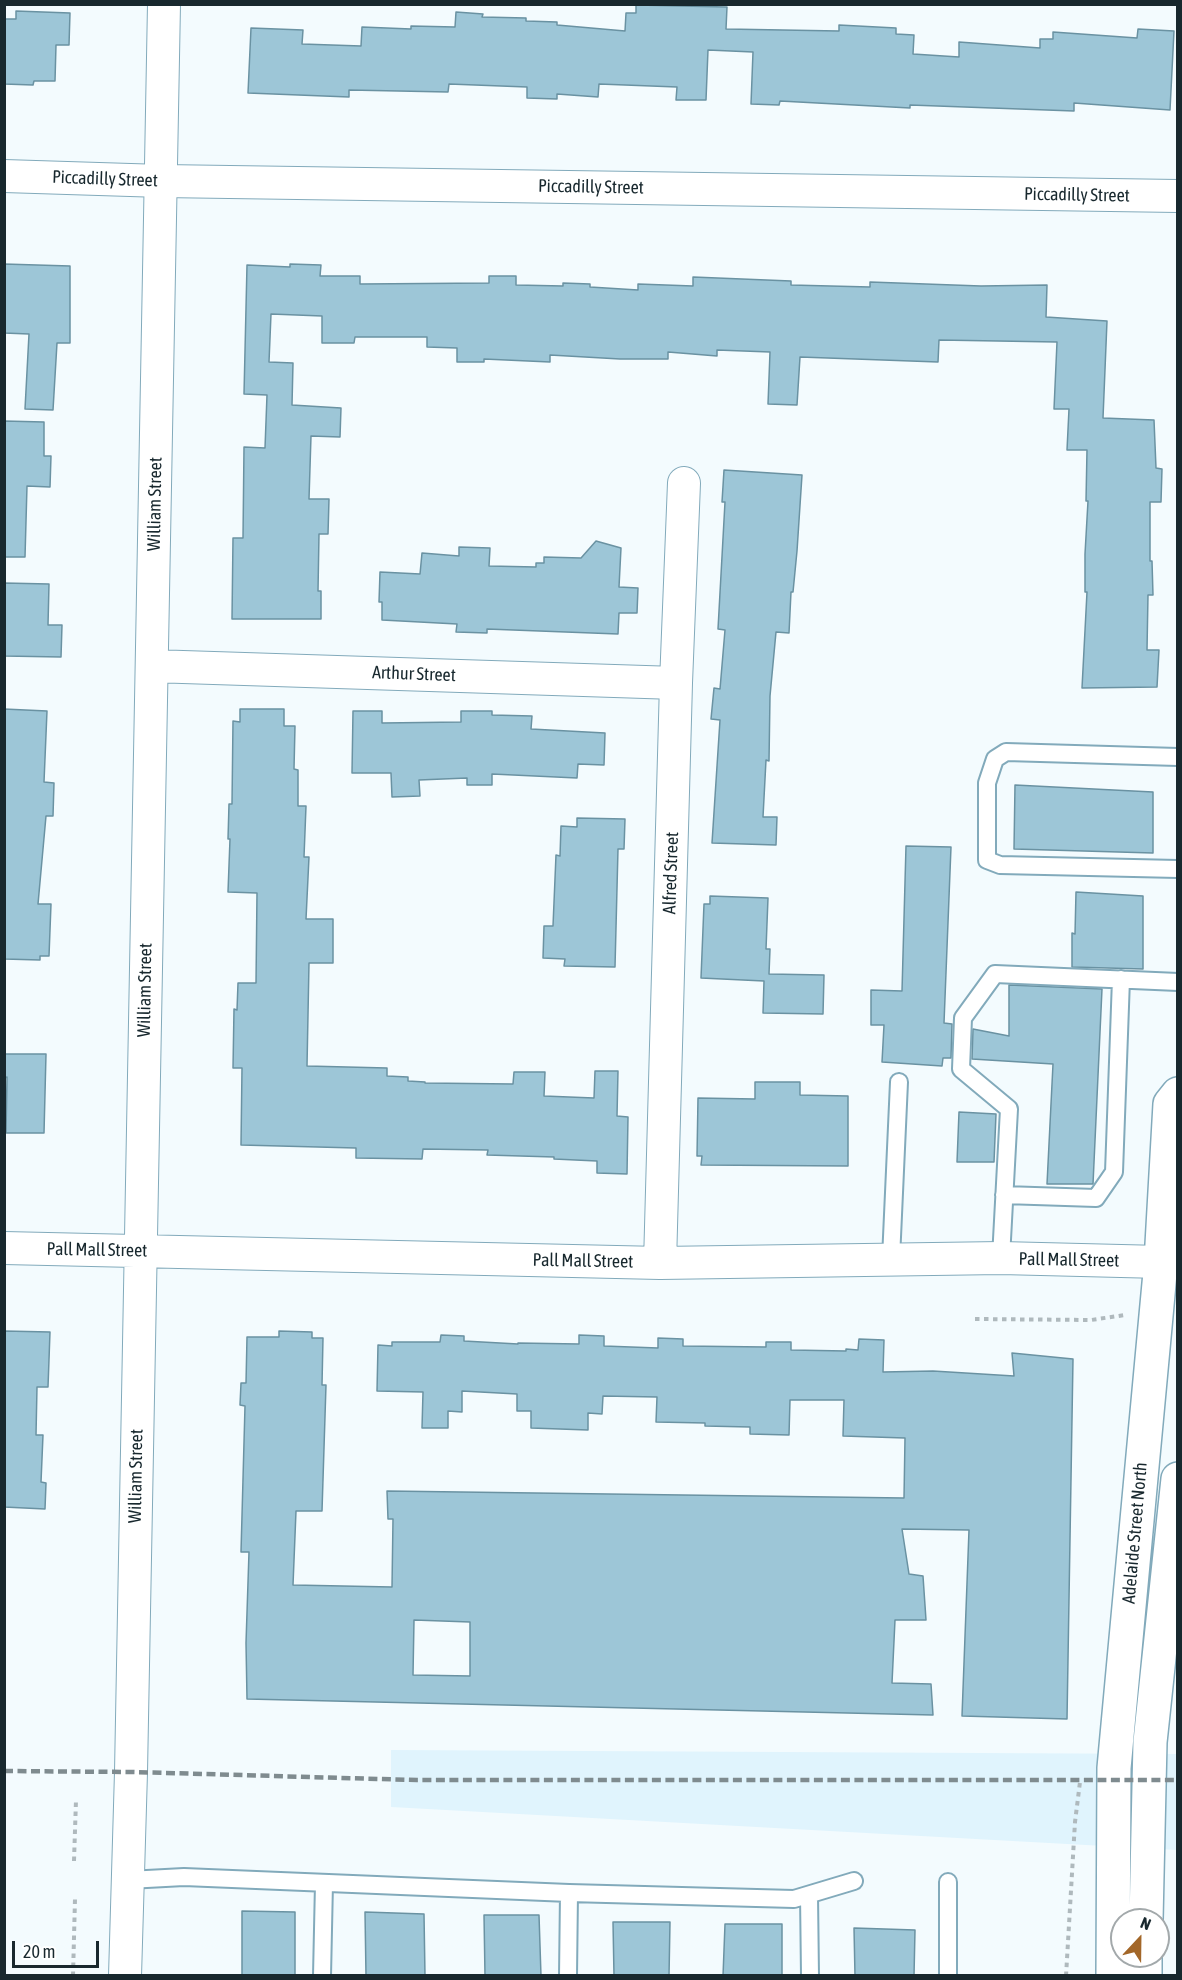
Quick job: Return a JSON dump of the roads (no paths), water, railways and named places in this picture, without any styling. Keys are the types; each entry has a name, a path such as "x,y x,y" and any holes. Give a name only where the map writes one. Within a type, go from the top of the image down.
{"main road":[{"name":"Adelaide Street North","path":"1113,1976 1114,1768 1161,1262 1170,1104 1178,1094"},
{"name":"Adelaide Street North","path":"1146,1908 1150,1742 1178,1479"}],"street":[{"name":"William Street","path":"125,1976 164,4"},
{"name":"Piccadilly Street","path":"4,176 162,181 1178,196"},
{"name":"Alfred Street","path":"660,1263 676,683 684,483"},
{"name":"Arthur Street","path":"152,666 676,683"},
{"name":"Pall Mall Street","path":"4,1248 660,1263 1001,1258 1161,1262"}],"lane":[{"path":"1178,757 1006,752 995,759 987,783 987,860 1000,864 1178,869"},
{"path":"1001,1258 1009,1109 961,1069 963,1018 994,974 1178,982"},
{"path":"1004,1195 1096,1198 1114,1172 1122,979"},
{"path":"891,1259 899,1082"},
{"path":"128,1880 184,1877 569,1893 794,1899 854,1881"},
{"path":"948,1882 948,1976"},
{"path":"322,1976 324,1883"},
{"path":"568,1976 569,1893"},
{"path":"809,1894 810,1976"}],"railway":[{"path":"4,1771 417,1780 1178,1780"}]}
